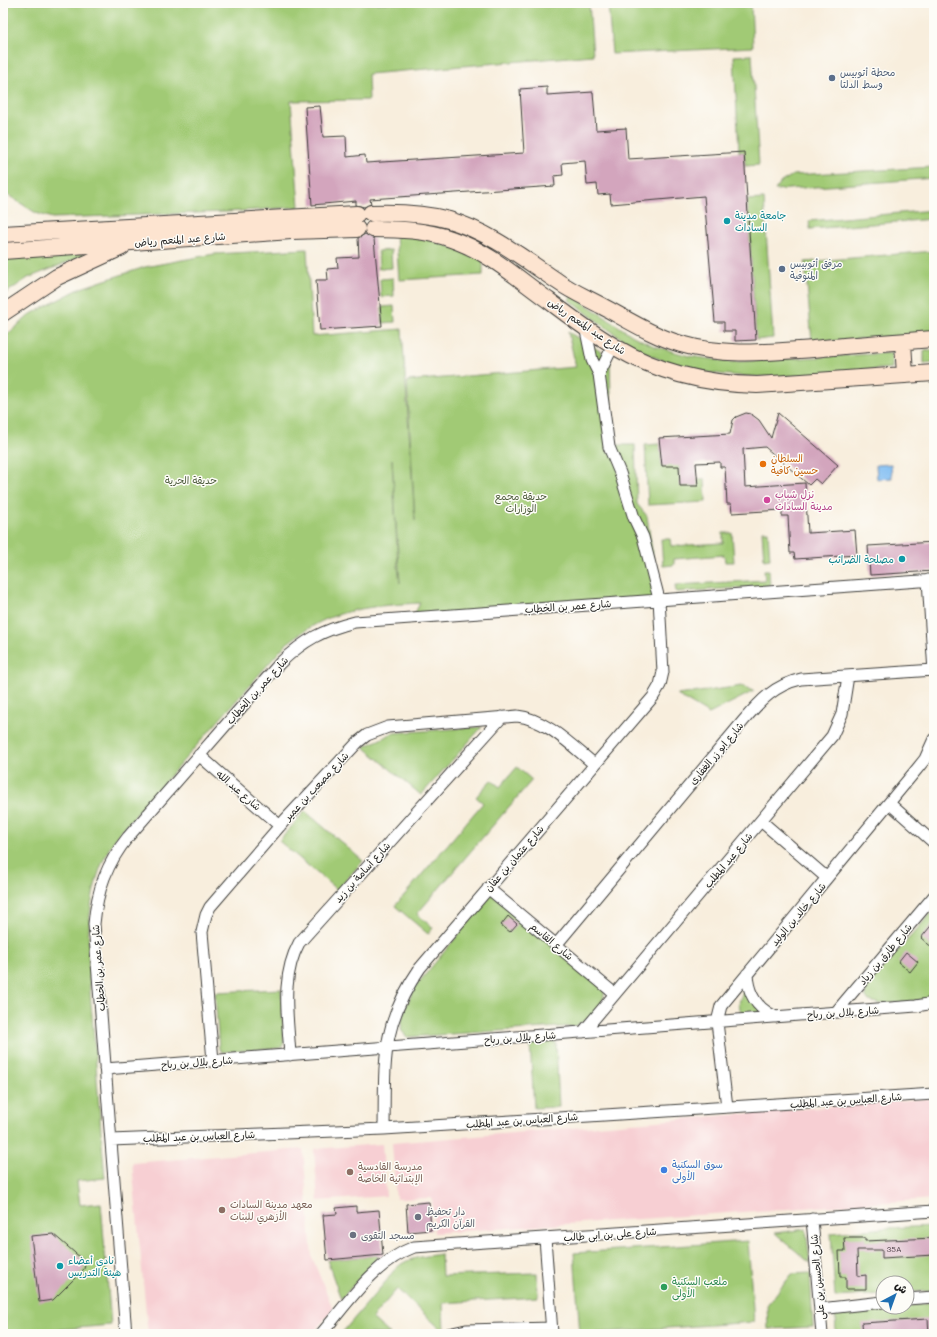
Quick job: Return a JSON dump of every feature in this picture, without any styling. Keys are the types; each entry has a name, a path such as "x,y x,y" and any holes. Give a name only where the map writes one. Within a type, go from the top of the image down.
{"street":[{"name":"شارع عبد المنعم رياض","path":"3,251 291,231 414,213 444,219 465,226 493,239 559,283 643,329 662,338 702,349 722,352 760,353 934,339"},
{"name":"شارع عبد المنعم رياض","path":"3,234 365,221 416,230 450,238 467,245 498,262 547,300 613,346 643,361 670,372 691,378 728,384 757,385 934,372"},
{"path":"3,313 56,277 108,252 136,242"},
{"path":"547,300 559,283"},
{"name":"شارع عثمان بن عفان","path":"384,1129 386,1047 392,1021 406,987 420,968 488,888 653,697 660,685 663,672 659,600 643,537 634,518 620,473 609,447 599,374 592,360 585,326"},
{"path":"903,342 905,375"},
{"path":"599,374 613,346"},
{"path":"931,580 934,670"},
{"name":"شارع عمر بن الخطاب","path":"126,1334 94,924 100,886 116,852 280,663 296,648 314,636 334,627 355,622 931,580"},
{"name":"شارع ابو زر الغفارى","path":"556,945 762,699 778,687 793,681 934,670"},
{"name":"شارع عبد المطلب","path":"583,1032 832,736 842,714 848,676"},
{"name":"شارع مصعب بن عمير","path":"213,1061 202,932 203,923 210,906 346,752 367,735 383,729 400,726 502,717 523,717 535,720 594,764"},
{"name":"شارع أسامة بن زيد","path":"290,1055 286,988 287,974 294,952 299,943 502,717"},
{"name":"شارع خالد بن الوليد","path":"726,1107 717,1022 721,1006 925,759 934,739"},
{"name":"شارع عبد الله","path":"199,755 280,826"},
{"path":"889,803 934,843"},
{"path":"761,821 828,878"},
{"name":"شارع القاسم","path":"488,888 615,994"},
{"name":"شارع طارق بن زياد","path":"836,1012 934,896"},
{"path":"747,974 753,998 763,1010 776,1017"},
{"name":"شارع بلال بن رباح","path":"105,1069 717,1022 916,1006 934,1003"},
{"name":"شارع العباس بن عبد المطلب","path":"110,1140 384,1129 934,1094"},
{"name":"شارع على بن ابى طالب","path":"321,1334 378,1270 390,1259 414,1247 934,1211"},
{"name":"شارع الحسين بن على","path":"812,1219 822,1334"},
{"path":"448,1334 466,1330 551,1331 545,1238"},
{"path":"915,1299 934,1297"},
{"path":"820,1309 875,1303"}],"shaded area":[{"name":"سوق السكنية الأولى","path":"934,1098 934,1199 434,1233 432,1198 396,1199 392,1143"},
{"name":"مدرسة القادسية الإبتدائية الخاصة","path":"382,1144 386,1196 318,1201 314,1149"},
{"name":"معهد مدينة السادات الأزهري للبنات","path":"303,1149 312,1257 333,1309 312,1334 148,1334 132,1163"}],"green space":[{"path":"3,3 589,3 593,55 368,74 369,100 291,101 299,207 226,212 52,218 36,213 3,192"},
{"path":"608,3 751,3 753,47 612,54"},
{"path":"752,55 759,165 745,166 744,152 739,152 734,56"},
{"path":"934,167 934,178 775,190 781,182 793,175"},
{"path":"764,199 773,338 756,340 747,200"},
{"path":"934,210 934,219 810,229 809,221"},
{"path":"413,234 483,258 483,275 399,280 396,235"},
{"name":"حديقة الحرية","path":"307,249 312,336 402,329 415,521 407,381 576,367 568,332 610,357 612,445 635,445 637,504 647,516 659,599 413,617 420,603 382,606 356,610 332,617 311,627 286,644 118,835 104,858 96,883 88,939 90,997 105,1178 77,1181 80,1205 101,1203 111,1325 43,1331 43,1334 3,1334 3,338 31,314 81,288 145,267 214,254","holes":["392,466 400,583 398,567"]},
{"path":"391,250 392,268 379,269 378,251"},
{"path":"934,251 934,334 812,342 805,262"},
{"path":"91,253 28,278 3,295 3,257"},
{"path":"393,278 394,296 381,297 380,279"},
{"path":"572,295 633,336 654,346 689,356 731,362 892,353 892,368 801,376 770,377 710,373 680,366 652,356 641,350 620,337 569,300"},
{"path":"394,306 395,322 383,323 382,307"},
{"path":"934,350 934,363 924,364 924,351"},
{"path":"660,444 662,466 679,465 681,486 697,486 697,479 705,479 706,502 648,505 645,445"},
{"path":"762,531 768,531 770,559 764,560"},
{"path":"723,533 732,533 734,562 725,562 724,555 674,559 674,565 663,566 661,539 670,539 671,546 723,543"},
{"path":"764,570 769,570 770,586 676,592 675,585 765,580"},
{"path":"742,686 754,691 709,714 677,695"},
{"path":"482,727 421,795 364,747 393,733"},
{"path":"517,767 532,780 417,914 433,928 428,934 395,906 483,803 476,797 491,780 500,787"},
{"path":"305,811 363,861 337,890 279,841"},
{"path":"492,894 604,987 603,1000 600,1006 592,1016 575,1026 407,1037 401,1030 402,1019 415,987"},
{"path":"934,910 934,999 882,1004 869,1001 866,997 865,988"},
{"path":"746,988 764,1013 743,1014 739,1004 742,994"},
{"path":"281,989 284,1043 281,1048 222,1052 219,1049 215,992"},
{"path":"556,1042 559,1107 534,1108 530,1043"},
{"path":"934,1226 934,1291 915,1292 915,1275 875,1275 875,1294 835,1297 831,1233 886,1228"},
{"path":"806,1229 810,1263 775,1233"},
{"name":"ملعب السكنية الأولى","path":"748,1241 754,1322 580,1334 574,1253"},
{"path":"441,1254 442,1276 537,1273 538,1297 443,1303 444,1332 397,1289 372,1318 390,1334 341,1334 387,1280 392,1272 398,1267 410,1260"},
{"path":"380,1255 341,1299 327,1260"},
{"path":"810,1273 813,1327 768,1329 767,1305 792,1274"},
{"path":"934,1303 934,1334 836,1334 835,1314 875,1310 875,1315 915,1315 915,1305"}],"water":[{"path":"891,464 892,478 877,479 876,465"}],"building":[{"name":"جامعة مدينة السادات","path":"547,87 547,95 593,92 596,130 626,128 628,159 744,152 756,340 735,341 735,331 724,331 724,322 715,322 704,196 611,204 610,194 598,195 597,184 587,185 585,161 562,163 563,175 554,176 555,186 370,199 371,204 364,207 356,205 356,201 312,205 305,107 320,106 323,137 346,136 347,157 365,155 366,163 524,153 520,89"},
{"path":"365,234 374,239 382,326 320,330 316,280 328,280 327,269 338,268 337,258 359,257 358,238"},
{"name":"نزل شباب مدينة السادات","path":"746,413 751,414 759,420 771,438 778,413 838,465 821,484 815,479 809,485 765,447 743,449 745,487 805,483 808,533 855,530 857,555 795,559 794,553 790,553 788,516 782,516 782,510 732,513 731,504 727,504 725,467 720,467 720,462 696,463 698,486 680,486 679,466 662,466 659,438 730,434 733,420 736,417"},
{"name":"مصلحة الضرائب","path":"934,542 934,571 870,575 868,546"},
{"path":"508,916 517,924 510,932 501,925"},
{"path":"934,922 934,949 921,938"},
{"path":"906,952 918,962 910,972 898,962"},
{"name":"دار تحفيظ القرآن الكريم","path":"429,1202 431,1230 408,1232 406,1204"},
{"name":"مسجد التقوى","path":"356,1206 356,1212 379,1210 383,1255 327,1260 323,1215 337,1214 336,1208"},
{"name":"نادي أعضاء هيئة التدريس","path":"53,1234 82,1259 85,1265 84,1269 53,1300 39,1302 31,1236"},
{"path":"844,1238 865,1238 865,1241 934,1238 934,1255 882,1258 882,1250 857,1250 858,1276 866,1275 866,1289 846,1289 846,1277 840,1277 839,1251 845,1251"},
{"path":"928,1319 929,1334 863,1334 862,1323"}],"place":[{"name":"محطة أتوبيس وسط الدلتا","path":"832,78"},
{"name":"جامعة مدينة السادات","path":"727,221"},
{"name":"مرفق أتوبيس المنوفية","path":"782,269"},
{"name":"السلطان حسين كافية","path":"763,464"},
{"name":"نزل شباب مدينة السادات","path":"767,500"},
{"name":"مصلحة الضرائب","path":"902,559"},
{"name":"سوق السكنية الأولى","path":"664,1170"},
{"name":"مدرسة القادسية الإبتدائية الخاصة","path":"350,1172"},
{"name":"معهد مدينة السادات الأزهري للبنات","path":"222,1210"},
{"name":"دار تحفيظ القرآن الكريم","path":"418,1217"},
{"name":"مسجد التقوى","path":"353,1235"},
{"name":"نادي أعضاء هيئة التدريس","path":"60,1266"},
{"name":"ملعب السكنية الأولى","path":"664,1287"}],"park label":[{"name":"حديقة مجمع الوزارات","path":"521,502"}]}
